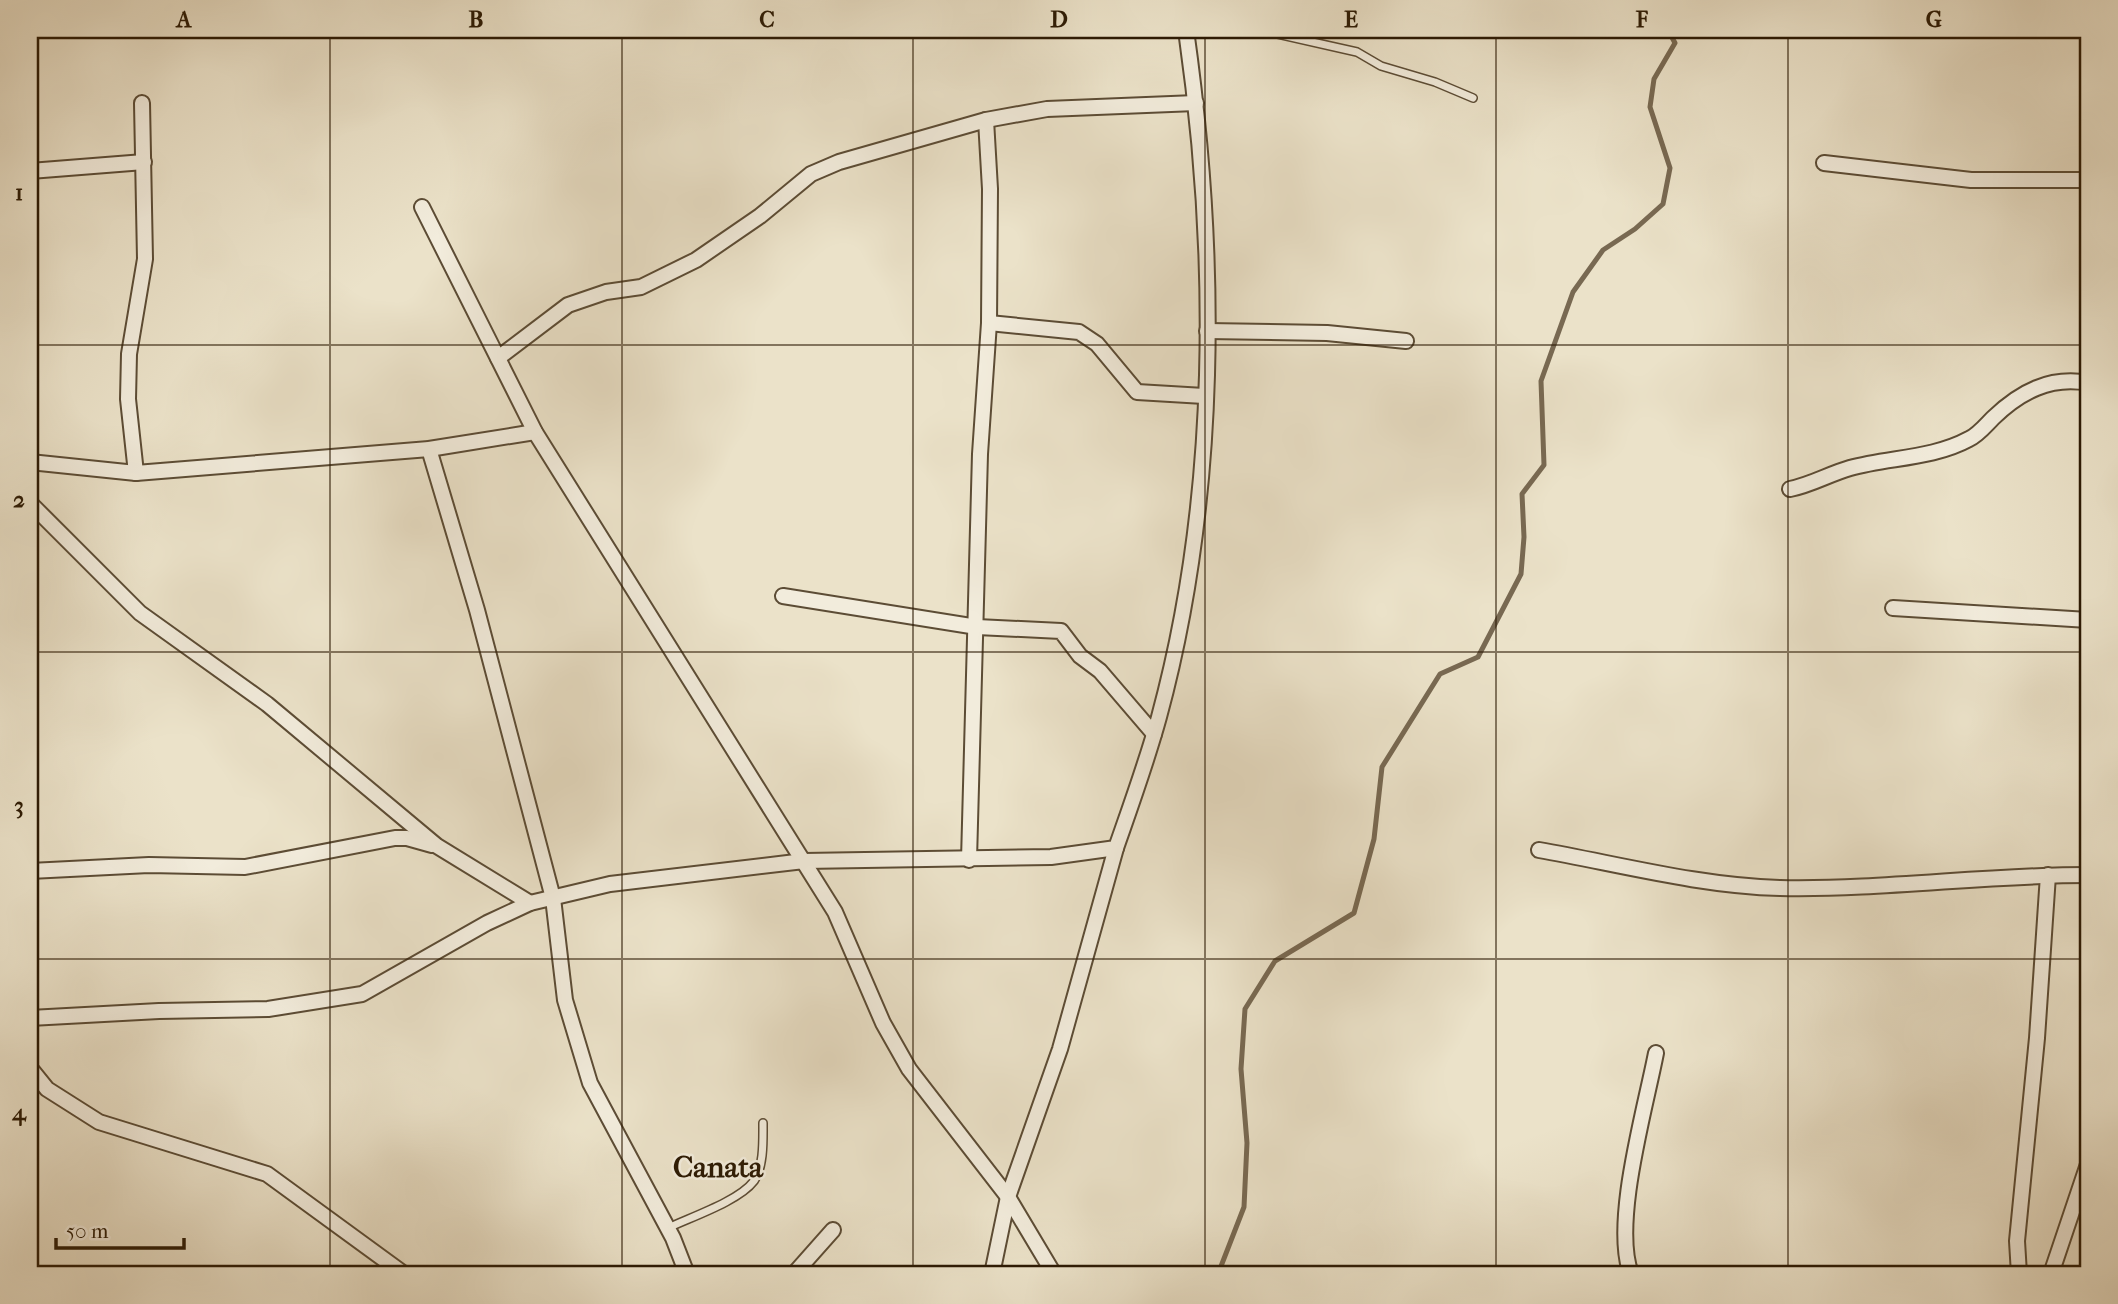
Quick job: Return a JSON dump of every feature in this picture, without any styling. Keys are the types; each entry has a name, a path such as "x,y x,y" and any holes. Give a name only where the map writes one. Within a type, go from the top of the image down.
{"street":[{"path":"992,1274 1008,1197 1060,1049 1116,848 1154,734 1181,615 1198,507 1207,331 1196,103 1186,30"},
{"path":"136,473 128,399 129,354 145,259 142,103"},
{"path":"498,358 568,305 606,292 641,287 696,260 760,216 811,174 899,142 986,120 1080,106 1196,103"},
{"path":"968,860 977,627 980,454 989,324 990,189 986,120"},
{"path":"30,172 144,162"},
{"path":"1824,163 1971,180 2088,180"},
{"path":"422,207 535,432 835,912 883,1023 909,1069 1008,1197 1054,1274"},
{"path":"989,324 1079,332 1097,344 1137,393 1204,396"},
{"path":"1207,331 1326,333 1406,341"},
{"path":"1790,489 1806,486 1849,468 1929,454 1971,439 2010,401 2036,386 2059,381 2088,383"},
{"path":"30,462 136,473 429,449 535,432"},
{"path":"429,449 477,610 552,898 565,1000 590,1083 667,1228 687,1274"},
{"path":"30,503 140,613 267,704 437,846 530,903"},
{"path":"783,596 977,627 1065,633 1080,656 1100,671 1154,734"},
{"path":"1893,608 2088,620"},
{"path":"30,871 149,865 245,867 395,838 407,838 437,846"},
{"path":"30,1018 268,1009 362,994 487,923 530,903 610,884 804,861 1051,857 1116,848"},
{"path":"1539,850 1699,879 1778,888 1884,886 2048,875 2088,875"},
{"path":"2019,1274 2017,1241 2037,1038 2048,875"},
{"path":"1631,1274 1625,1257 1623,1225 1656,1053"},
{"path":"30,1068 47,1089 99,1122 267,1174 404,1274"},
{"path":"2051,1274 2088,1164"},
{"path":"802,1272 833,1230"}],"lane":[{"path":"1259,30 1357,52 1381,66 1435,82 1473,98"},
{"path":"667,1228 741,1194 753,1182 763,1142 763,1123"}],"waterway":[{"path":"1218,1274 1244,1207 1247,1143 1241,1069 1245,1009 1275,961 1354,913 1374,839 1382,767 1440,674 1478,657 1521,574 1524,537 1522,494 1544,465 1541,381 1573,292 1603,250 1635,229 1663,204 1670,168 1650,107 1654,79 1675,43 1668,30"}],"district":[{"name":"Canata","path":"718,1167"}]}
